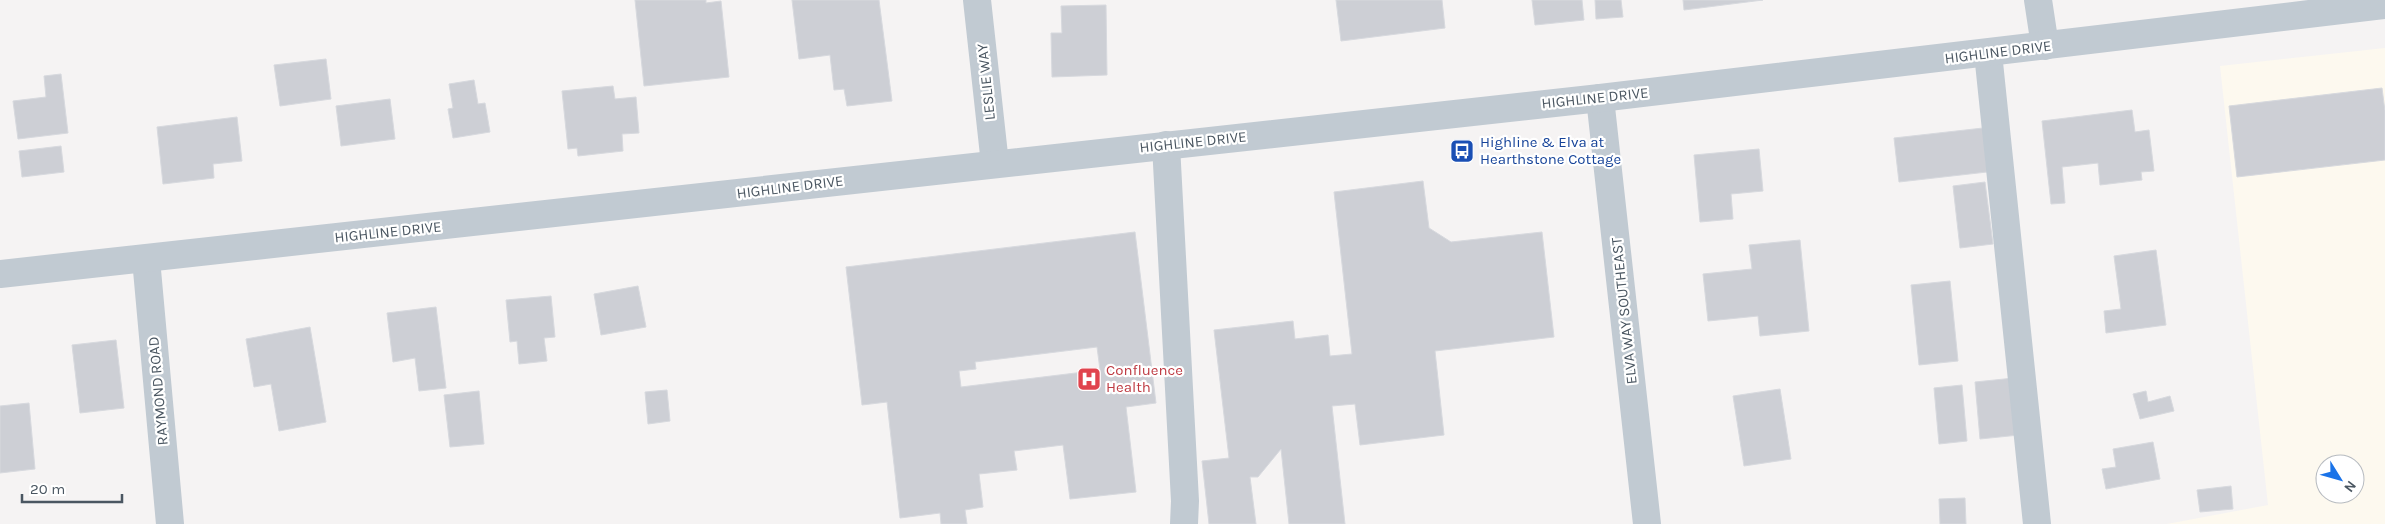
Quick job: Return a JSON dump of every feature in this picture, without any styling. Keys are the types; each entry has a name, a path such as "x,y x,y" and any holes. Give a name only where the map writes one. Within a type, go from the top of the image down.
{"street":[{"name":"LESLIE WAY","path":"977,0 995,164"},
{"path":"2038,0 2045,46"},
{"name":"HIGHLINE DRIVE","path":"0,274 1600,98 2045,46 2333,6 2385,5"},
{"path":"1988,53 2037,524"},
{"name":"ELVA WAY SOUTHEAST","path":"1600,98 1648,524"},
{"path":"1166,145 1185,501 1184,524"},
{"name":"RAYMOND ROAD","path":"146,259 170,524"}],"shaded area":[{"path":"2385,48 2385,524 2167,524 2268,505 2220,66"}],"building":[{"path":"635,0 706,0 706,3 721,1 729,77 644,86"},
{"path":"792,0 879,0 892,101 847,106 844,89 834,90 830,55 799,59"},
{"path":"1336,0 1442,0 1445,28 1341,41"},
{"path":"1532,0 1582,0 1584,20 1535,25"},
{"path":"1595,0 1621,0 1623,17 1596,19"},
{"path":"1683,0 1763,0 1684,10"},
{"path":"1106,5 1107,75 1052,77 1051,33 1062,33 1061,6"},
{"path":"326,59 331,99 280,106 274,65"},
{"path":"61,74 68,133 18,139 13,101 46,97 44,76"},
{"path":"474,80 478,104 485,103 490,132 453,138 448,109 453,108 449,84"},
{"path":"613,86 615,99 636,97 639,133 622,134 623,151 578,156 577,148 568,149 562,91"},
{"path":"2382,88 2385,111 2385,160 2237,177 2229,106"},
{"path":"390,99 395,139 341,146 336,106"},
{"path":"2132,110 2135,132 2149,130 2154,171 2141,172 2142,180 2100,185 2098,163 2062,167 2065,203 2051,204 2042,121"},
{"path":"237,117 242,161 213,164 214,178 163,184 157,127"},
{"path":"1983,128 1987,172 1899,182 1894,138"},
{"path":"61,146 64,172 22,177 19,151"},
{"path":"1759,149 1763,191 1731,194 1733,219 1700,222 1694,155"},
{"path":"1423,181 1429,228 1451,242 1542,232 1554,337 1435,351 1444,435 1360,445 1355,404 1332,406 1345,524 1289,524 1281,449 1258,477 1250,477 1256,524 1209,524 1202,461 1229,458 1214,330 1293,321 1295,339 1328,335 1330,356 1352,354 1334,192"},
{"path":"1985,182 1993,244 1960,248 1953,186"},
{"name":"Confluence Health","path":"1135,232 1156,403 1126,407 1136,492 1070,499 1063,445 1014,451 1017,470 979,474 983,507 965,510 967,524 941,524 940,513 900,518 887,402 862,405 846,267","holes":["1097,347 1100,370 961,387 959,371 976,369 975,362"]},
{"path":"1800,240 1809,331 1760,336 1758,316 1708,321 1703,274 1752,269 1749,245"},
{"path":"2156,250 2166,325 2106,333 2104,311 2121,309 2114,256"},
{"path":"1950,281 1958,361 1919,365 1911,285"},
{"path":"638,286 646,327 601,335 594,294"},
{"path":"551,296 555,337 544,338 547,361 519,364 517,341 510,342 506,300"},
{"path":"436,307 446,388 419,391 415,358 393,362 387,313"},
{"path":"310,327 326,422 279,431 271,384 254,387 246,339"},
{"path":"116,340 124,408 80,413 72,345"},
{"path":"2014,378 2019,435 1980,439 1975,382"},
{"path":"1962,385 1967,441 1939,444 1934,388"},
{"path":"1780,389 1791,459 1744,466 1733,396"},
{"path":"667,390 670,421 648,424 645,392"},
{"path":"479,391 484,444 450,447 444,395"},
{"path":"2146,391 2148,402 2170,396 2174,411 2140,419 2133,394"},
{"path":"29,403 35,469 0,473 0,406"},
{"path":"2153,442 2160,479 2106,489 2102,469 2116,467 2113,449"},
{"path":"2231,486 2233,509 2200,512 2197,490"},
{"path":"1965,498 1966,524 1940,524 1939,499"}],"place":[{"name":"Highline & Elva at Hearthstone Cottage","path":"1462,151"},
{"name":"Confluence Health","path":"1089,379"}]}
